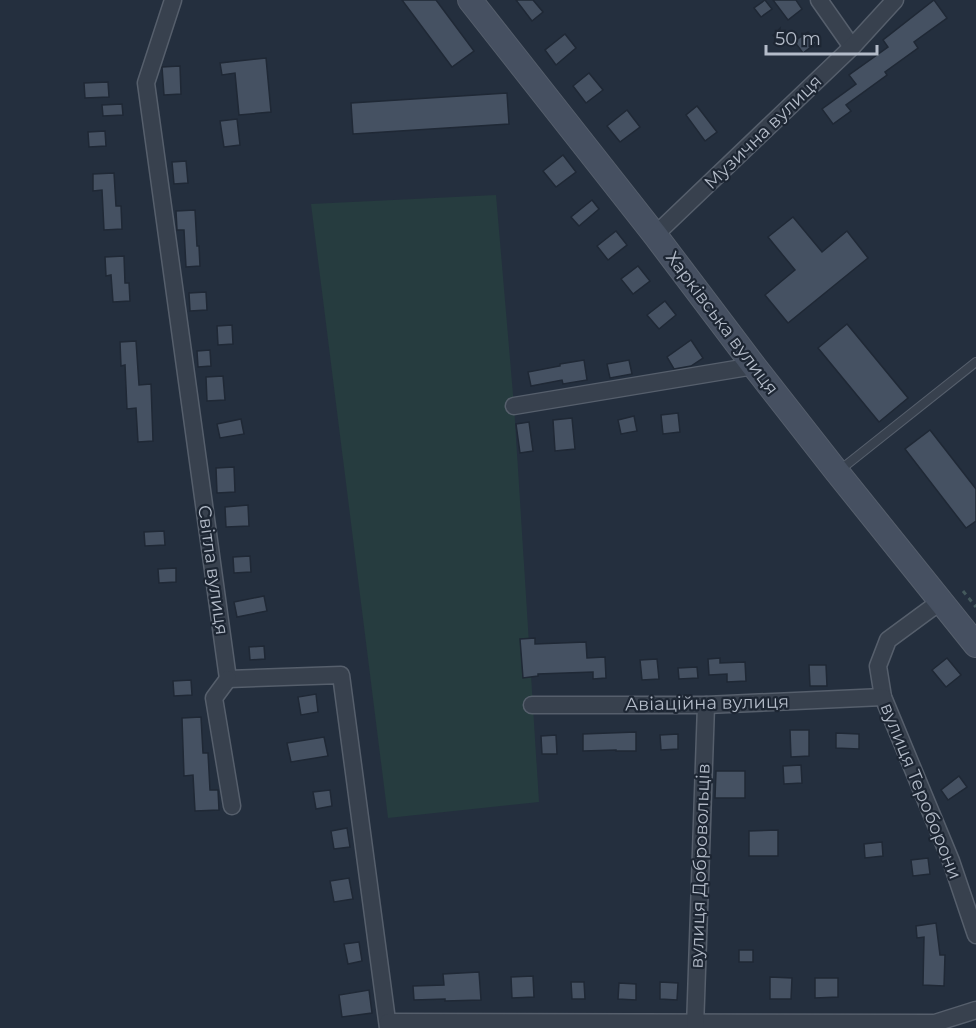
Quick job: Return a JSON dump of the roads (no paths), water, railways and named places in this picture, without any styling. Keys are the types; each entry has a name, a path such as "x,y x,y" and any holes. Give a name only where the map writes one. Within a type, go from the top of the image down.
{"street":[{"name":"Світла вулиця","path":"174,0 146,83 228,679"},
{"name":"Харківська вулиця","path":"470,0 837,472 976,645"},
{"path":"819,0 852,47"},
{"name":"Музична вулиця","path":"655,235 852,47 895,0"},
{"path":"514,406 754,366"},
{"name":"вулиця Тероборони","path":"941,602 888,640 878,666 883,697 951,861 976,934"},
{"path":"232,806 214,698 228,679 341,675 388,1025 935,1023 976,1010"},
{"name":"Авіаційна вулиця","path":"532,705 705,705 883,697"},
{"name":"вулиця Добровольців","path":"694,1025 705,705"}],"lane":[{"path":"837,472 976,362"}]}
